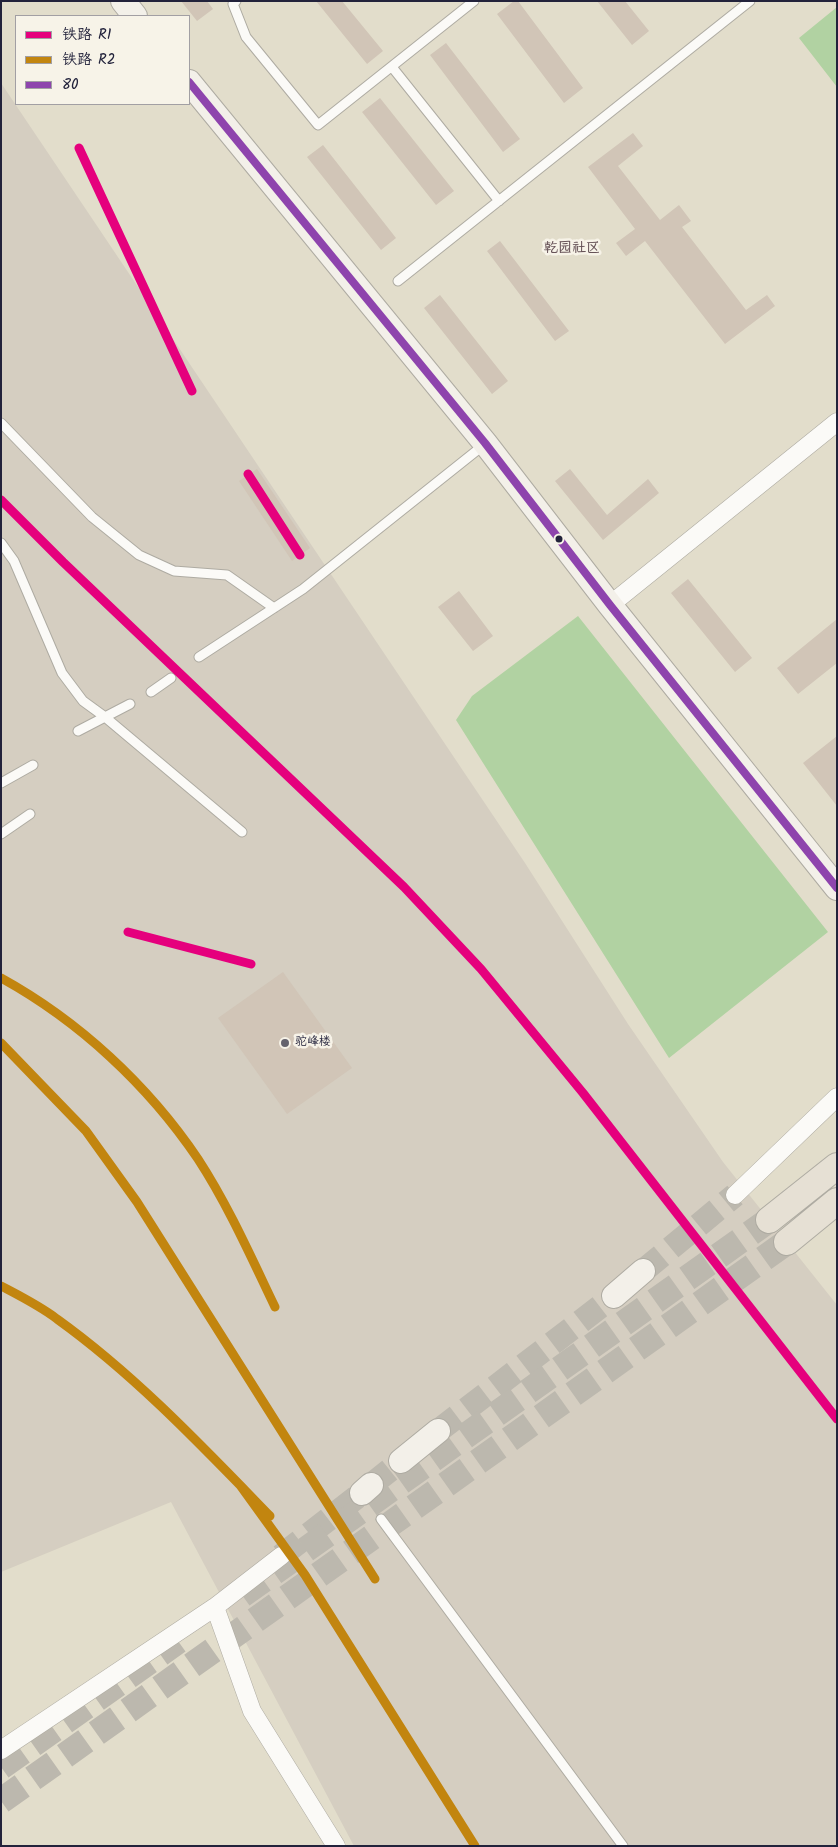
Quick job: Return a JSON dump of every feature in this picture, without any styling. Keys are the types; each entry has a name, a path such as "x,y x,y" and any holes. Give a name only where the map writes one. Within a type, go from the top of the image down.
{"main road":[{"path":"769,1220 837,1166"},
{"path":"786,1242 837,1201"}],"street":[{"path":"123,1 134,15"},
{"path":"190,83 485,443 610,605 837,888"},
{"path":"610,605 837,422"},
{"path":"735,1195 837,1097"},
{"path":"614,1296 643,1271"},
{"path":"401,1461 438,1431"},
{"path":"1,1750 215,1607 281,1556"},
{"path":"215,1607 252,1711 336,1846"}],"lane":[{"path":"236,1 233,4 246,37 318,125 474,1"},
{"path":"398,280 750,1"},
{"path":"392,67 499,201"},
{"path":"1,423 92,517 138,555 174,571 227,575 274,608"},
{"path":"199,657 303,589 485,443"},
{"path":"1,543 14,561 62,673 82,701 105,717 242,832"},
{"path":"151,692 171,678"},
{"path":"78,731 130,704"},
{"path":"1,783 33,765"},
{"path":"1,834 30,814"},
{"path":"381,1519 623,1846"}],"shaded area":[{"path":"1,83 525,863 628,1024 723,1162 837,1305 837,1846 354,1846 171,1502 1,1572"}],"green space":[{"path":"837,7 837,87 799,38"},
{"path":"578,616 828,932 669,1058 456,720 472,696"}],"building":[{"path":"181,1 207,1 213,9 197,21"},
{"path":"316,1 342,1 383,51 367,64"},
{"path":"514,1 518,1 583,88 564,103 497,14"},
{"path":"597,1 625,1 649,31 632,45"},
{"path":"446,43 520,139 503,152 430,55"},
{"path":"380,98 454,191 436,205 362,112"},
{"path":"633,133 643,146 618,166 660,220 679,205 691,221 682,227 746,310 767,295 775,306 725,344 645,241 626,256 616,243 635,229 588,167"},
{"path":"323,145 396,238 381,250 307,157"},
{"path":"500,241 569,331 555,341 487,251"},
{"path":"440,295 508,381 492,394 424,308"},
{"path":"257,469 310,548 292,561 239,481"},
{"path":"570,469 607,515 648,479 659,493 603,540 555,481"},
{"path":"688,579 752,658 735,672 671,593"},
{"path":"459,591 493,636 473,651 438,607"},
{"path":"837,619 837,663 798,694 777,668"},
{"path":"837,736 837,806 803,763"},
{"name":"驼峰楼","path":"283,972 352,1068 287,1114 218,1018"}],"tunnel":[{"path":"643,1271 735,1195"},
{"path":"242,1595 769,1220"},
{"path":"1,1801 787,1242"},
{"path":"438,1431 614,1296"},
{"path":"371,1485 401,1461"},
{"path":"281,1556 362,1493"},
{"path":"1,1767 178,1641"}],"rail line":[{"name":"R1","path":"79,148 192,391"},
{"name":"R1","path":"248,474 300,555"},
{"name":"R1","path":"1,500 63,562 404,887 481,969 583,1093 837,1419"},
{"name":"R1","path":"128,932 251,964"},
{"name":"R2","path":"1,978 58,1014 84,1035 110,1057 157,1106 198,1159 219,1194 275,1307"},
{"name":"R2","path":"1,1043 86,1131 137,1202 375,1579"},
{"name":"R2","path":"1,1286 50,1314 114,1364 168,1413 270,1516"},
{"name":"R2","path":"240,1485 305,1575 475,1846"}],"transit line":[{"name":"80","path":"190,83 485,443 610,605 837,888"}],"place":[{"name":"驼峰楼","path":"285,1043"}],"district":[{"name":"乾园社区","path":"572,250"}]}
